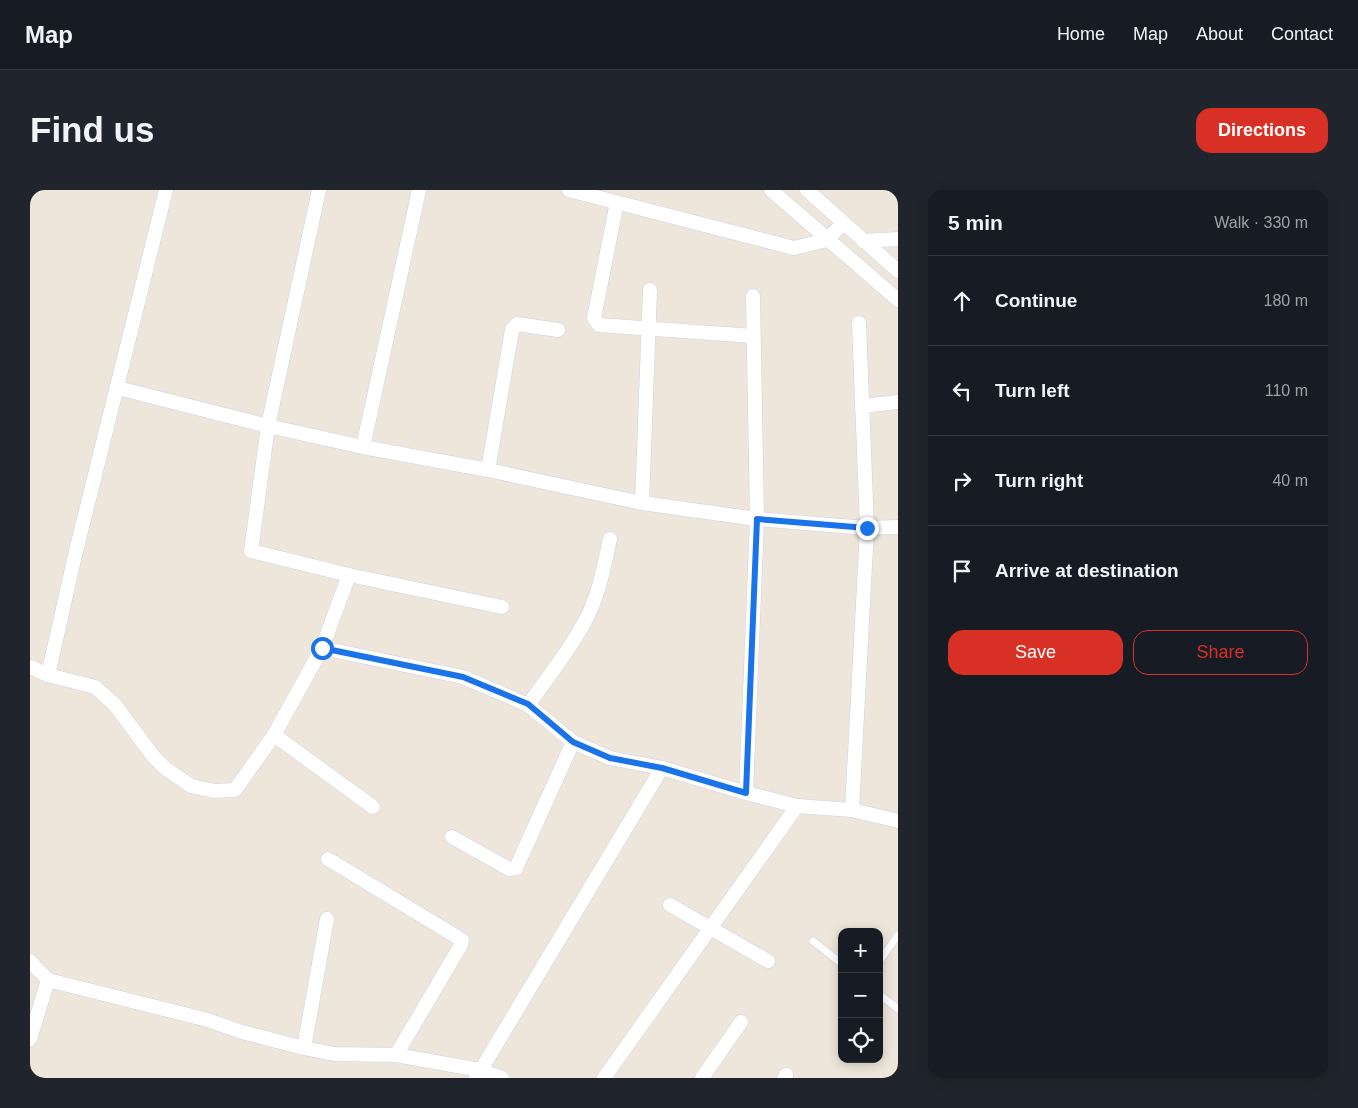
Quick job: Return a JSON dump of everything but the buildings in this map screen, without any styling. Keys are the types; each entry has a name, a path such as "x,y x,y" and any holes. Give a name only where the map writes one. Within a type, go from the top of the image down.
{"street":[{"path":"48,675 76,551 166,190"},
{"path":"319,190 268,426 251,551 349,575 502,606"},
{"path":"363,447 419,190"},
{"path":"568,190 794,248 827,240 843,223"},
{"path":"771,190 898,300"},
{"path":"806,190 898,271"},
{"path":"618,202 594,318 599,326 754,336"},
{"path":"863,241 898,239"},
{"path":"642,503 650,290"},
{"path":"746,793 757,519 753,296"},
{"path":"852,810 867,528 859,323"},
{"path":"488,470 512,330 517,324 558,330"},
{"path":"118,388 268,426 363,447 488,470 642,503 757,519 867,528 898,527"},
{"path":"862,406 898,402"},
{"path":"528,704 586,620 599,584 610,539"},
{"path":"30,667 48,675 95,687 115,704 153,756 165,768 191,786 214,791 235,790 274,735 322,648 349,575"},
{"path":"322,648 463,677 528,704 573,742 610,758 662,768 796,806 852,810 898,821"},
{"path":"274,735 373,807"},
{"path":"452,837 509,869 516,868 573,742"},
{"path":"478,1074 662,768"},
{"path":"604,1078 796,806"},
{"path":"328,859 462,940 435,992 396,1055"},
{"path":"670,905 768,961"},
{"path":"304,1048 327,918"},
{"path":"30,961 48,980 204,1019 242,1032 304,1048 334,1054 396,1055 502,1078"},
{"path":"30,1039 48,980"},
{"path":"702,1078 741,1022"}],"lane":[{"path":"883,956 898,935"},
{"path":"813,941 838,961"},
{"path":"883,997 898,1009"}],"route":[{"path":"322,648 463,677 528,704 573,742 610,758 662,768 746,793 757,519 867,528"}]}
